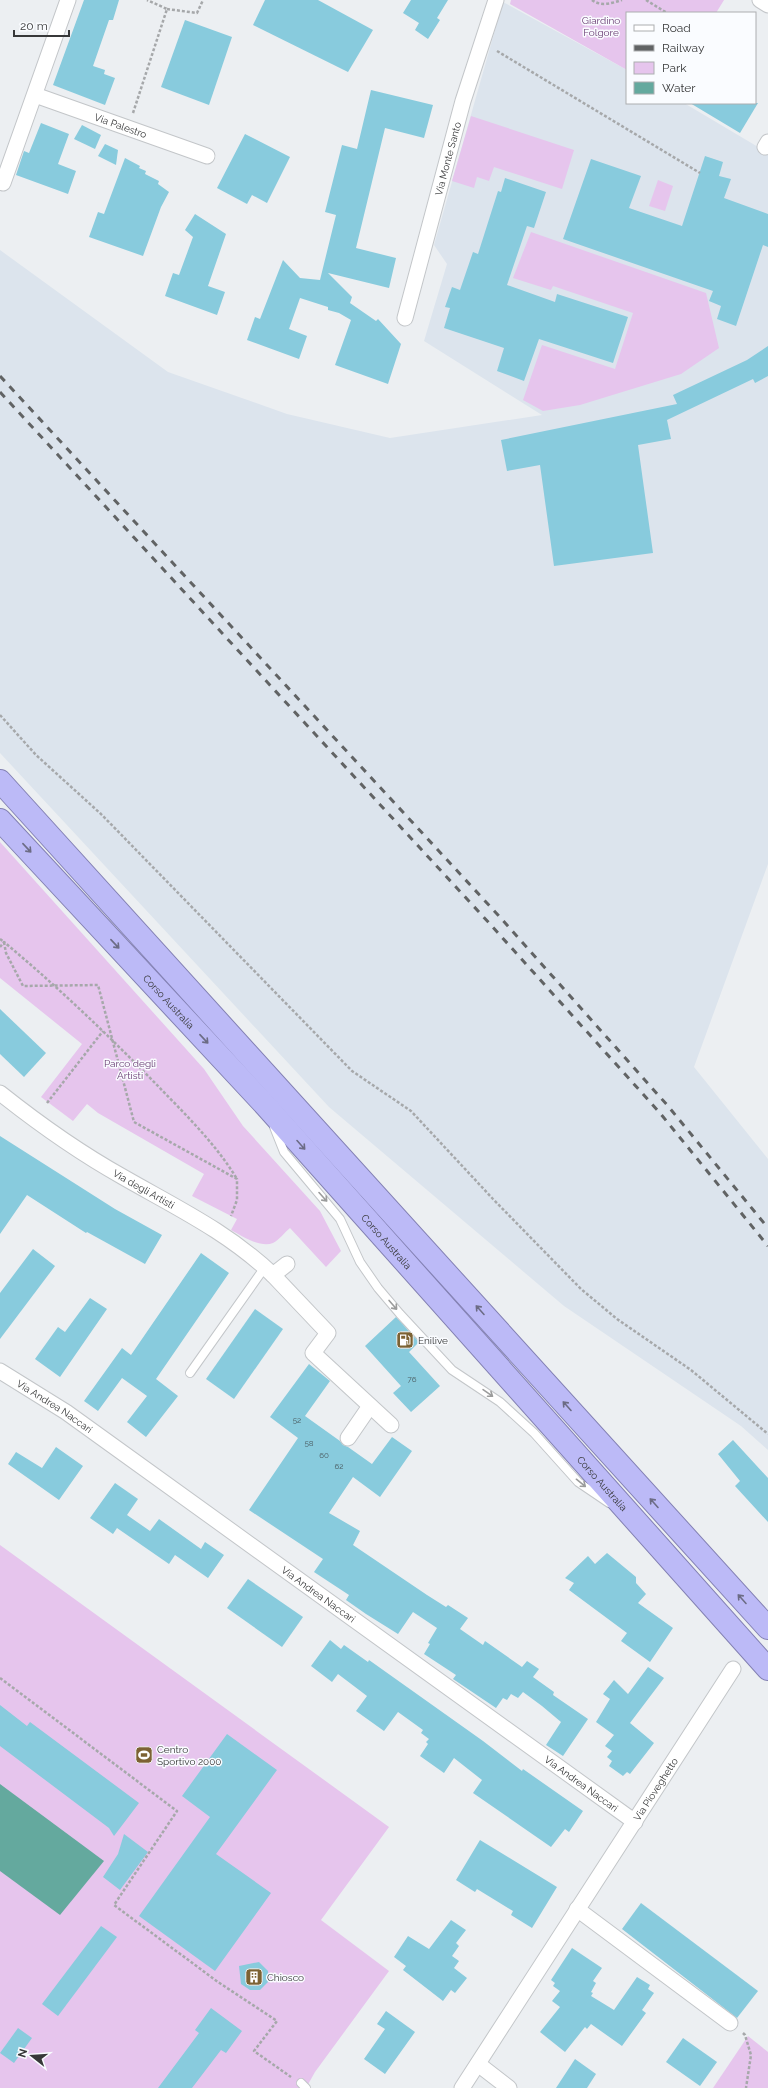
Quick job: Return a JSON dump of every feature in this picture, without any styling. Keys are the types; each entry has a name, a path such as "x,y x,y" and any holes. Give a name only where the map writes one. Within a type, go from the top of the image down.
{"highway":[{"path":"0,781 768,1628"},
{"name":"Corso Australia","path":"0,820 266,1106 633,1520 768,1669"}],"street":[{"path":"3,183 68,0"},
{"name":"Via Monte Santo","path":"405,318 463,101 496,0"},
{"path":"760,0 768,5"},
{"name":"Via Palestro","path":"35,95 206,156"},
{"name":"Via degli Artisti","path":"0,1093 34,1120 85,1154 222,1232 247,1250 328,1333 313,1353 370,1406"},
{"path":"269,1271 287,1264"},
{"name":"Via Andrea Naccari","path":"0,1371 66,1412 634,1822"},
{"path":"348,1438 370,1406 391,1425"},
{"name":"Via Pioveghetto","path":"462,2088 733,1669"},
{"path":"577,1909 730,2023"},
{"path":"478,2064 509,2088"}],"lane":[{"path":"266,1106 284,1152 340,1219 360,1262 378,1288 400,1314 452,1370 500,1402 534,1433 578,1482 633,1520"},
{"path":"190,1373 269,1271"}],"path":[{"path":"147,0 167,9 197,12 203,0"},
{"path":"592,0 596,3 608,4 622,0"},
{"path":"646,0 665,12"},
{"path":"128,127 167,9"},
{"path":"482,42 700,174"},
{"path":"0,715 36,755 101,814 352,1071 411,1111 492,1199 581,1289 617,1319 691,1370 768,1434"},
{"path":"0,939 55,986 112,1039 179,1108 228,1164 237,1179 237,1200 231,1216"},
{"path":"0,947 4,942"},
{"path":"4,942 6,953 23,986 98,985 134,1122 237,1179"},
{"path":"47,1103 103,1031"},
{"path":"0,1678 177,1811 114,1905 218,1982 277,2021 254,2051 304,2086"},
{"path":"730,2023 745,2034 751,2054 746,2088"}],"shaded area":[{"path":"503,2 626,69 626,104 686,104 768,153 768,864 694,1067 768,1159 768,1450 741,1426 564,1306 329,1107 0,753 0,250 168,372 287,414 390,438 542,415 424,341 447,264 434,245"}],"green space":[{"name":"Giardino Folgore","path":"511,0 724,0 717,12 626,12 626,69 510,4"},
{"path":"471,116 574,150 562,189 494,167 489,181 477,177 474,188 452,181"},
{"path":"658,180 673,186 665,211 649,206"},
{"path":"531,232 706,293 719,348 681,374 580,405 543,411 523,400 542,345 615,369 633,313 553,286 551,290 513,278"},
{"name":"Parco degli Artisti","path":"0,842 204,1069 243,1126 320,1211 341,1251 326,1267 290,1228 275,1242 268,1244 251,1241 231,1230 237,1219 192,1196 204,1174 98,1113 87,1104 73,1121 41,1097 82,1044 0,978"},
{"name":"Centro Sportivo 2000","path":"0,1545 389,1827 321,1920 389,1971 315,2072 306,2088 0,2088"},
{"path":"748,2036 768,2052 768,2088 713,2088"}],"water":[{"path":"0,1784 104,1861 60,1915 0,1871"}],"building":[{"path":"84,0 119,0 113,20 109,20 93,66 105,70 104,74 115,78 105,105 53,85"},
{"path":"265,0 318,0 373,30 348,72 253,25"},
{"path":"411,0 448,0 437,18 440,20 428,39 415,30 419,23 403,13"},
{"path":"185,20 232,37 209,105 161,87"},
{"path":"371,90 433,105 424,138 385,128 356,248 396,258 389,288 328,273 352,297 350,303 376,321 378,319 401,344 388,384 335,365 351,320 339,313 328,310 328,307 300,298 289,329 307,336 299,359 247,340 255,317 260,319 283,260 300,278 320,280 336,215 325,212 342,145 357,149"},
{"path":"758,103 740,133 692,104"},
{"path":"41,123 69,134 58,164 76,171 68,194 16,175 24,151 29,153"},
{"path":"82,125 101,135 95,149 74,139"},
{"path":"245,134 290,157 267,203 252,195 247,204 217,188"},
{"path":"105,144 118,150 116,165 98,156"},
{"path":"705,156 723,162 719,176 731,179 724,198 768,214 768,247 763,245 736,326 717,319 721,306 709,301 713,291 563,239 591,159 641,176 629,208 682,226"},
{"path":"125,158 140,166 139,168 146,171 145,174 159,181 158,184 169,192 161,207 143,256 89,237 98,212 104,214"},
{"path":"505,178 546,192 534,228 527,226 507,285 555,302 557,294 628,317 613,363 539,339 524,381 497,371 504,348 444,328 450,308 445,307 452,287 460,290 473,252 478,254 498,191 501,192"},
{"path":"195,214 226,234 208,286 225,292 217,315 165,296 173,273 179,275 193,237 185,230"},
{"path":"768,346 768,376 755,383 753,379 667,420 671,439 638,445 653,553 554,566 540,465 507,471 501,440 677,404 673,395 747,360"},
{"path":"0,1009 46,1053 24,1077 0,1054"},
{"path":"0,1136 115,1209 162,1235 145,1264 87,1232 86,1233 27,1195 0,1234"},
{"path":"33,1249 55,1266 0,1339 0,1293"},
{"path":"201,1253 229,1273 156,1379 178,1396 146,1437 127,1422 147,1396 122,1378 98,1411 84,1401 122,1348 131,1355"},
{"path":"90,1298 107,1309 60,1377 35,1359 58,1327 65,1332"},
{"path":"255,1309 283,1329 234,1399 206,1379"},
{"path":"396,1317 419,1342 409,1352 440,1386 411,1412 393,1393 401,1386 365,1346"},
{"path":"309,1364 330,1381 305,1416 340,1441 343,1445 372,1464 392,1437 412,1451 380,1497 353,1477 329,1513 360,1531 353,1545 427,1595 446,1607 448,1605 468,1618 460,1629 483,1645 485,1641 522,1667 527,1661 539,1669 533,1677 554,1692 553,1695 588,1719 563,1756 546,1745 561,1722 542,1706 523,1692 518,1698 511,1694 507,1700 503,1698 496,1708 453,1679 456,1675 424,1654 430,1644 428,1643 437,1628 413,1612 398,1634 366,1614 346,1600 349,1595 314,1572 323,1559 249,1510 298,1438 270,1417"},
{"path":"733,1440 768,1478 768,1522 735,1486 740,1481 718,1454"},
{"path":"56,1447 83,1466 59,1500 8,1464 16,1452 42,1468"},
{"path":"115,1483 138,1499 127,1515 150,1531 159,1519 201,1549 205,1542 224,1555 208,1578 175,1555 169,1564 117,1528 113,1534 90,1518"},
{"path":"607,1553 636,1577 636,1583 646,1594 638,1603 673,1628 650,1662 621,1641 627,1633 569,1590 574,1583 565,1578 588,1556 595,1564"},
{"path":"248,1579 303,1617 282,1647 227,1608"},
{"path":"330,1640 341,1649 344,1645 368,1662 369,1660 483,1741 522,1771 523,1769 583,1811 569,1832 565,1829 551,1847 473,1793 482,1780 454,1758 444,1773 420,1756 428,1744 426,1742 429,1739 421,1733 423,1730 398,1712 384,1731 356,1711 367,1696 338,1674 332,1682 311,1666"},
{"path":"648,1667 664,1678 630,1723 654,1743 630,1774 627,1772 623,1776 609,1766 612,1761 607,1757 612,1751 605,1746 614,1735 596,1722 610,1699 603,1694 614,1680 628,1694"},
{"path":"0,1705 27,1726 30,1722 139,1803 114,1836 109,1828 0,1746"},
{"path":"227,1734 277,1770 216,1854 271,1893 215,1971 139,1916 210,1817 182,1796"},
{"path":"124,1834 148,1852 120,1890 103,1877 118,1854"},
{"path":"480,1840 557,1887 532,1928 511,1915 513,1911 477,1889 475,1892 456,1880"},
{"path":"641,1903 758,1991 737,2018 622,1929"},
{"path":"451,1920 466,1930 456,1943 459,1946 452,1956 459,1961 454,1968 467,1978 455,1993 451,1990 443,2001 403,1970 406,1966 394,1957 408,1936 429,1949"},
{"path":"101,1926 117,1937 58,2016 42,2004"},
{"path":"572,1948 602,1968 593,1981 596,1983 591,1992 593,1993 591,1996 614,2010 637,1977 650,1985 648,1989 654,1993 642,2010 646,2013 622,2046 591,2024 587,2029 585,2027 565,2052 540,2032 560,2007 552,2001 560,1991 553,1986 555,1983 551,1980"},
{"name":"Chiosco","path":"259,1962 268,1971 268,1982 260,1990 250,1990 241,1984 239,1966"},
{"path":"211,2008 242,2031 226,2053 221,2050 192,2088 158,2088 199,2033 195,2030"},
{"path":"386,2011 415,2032 385,2074 364,2059 385,2029 377,2024"},
{"path":"18,2028 32,2038 14,2063 0,2053"},
{"path":"683,2038 717,2062 700,2086 666,2062"},
{"path":"575,2059 596,2074 587,2088 556,2088"}],"railway":[{"path":"0,376 498,915 668,1106 768,1228"},
{"path":"0,392 490,924 660,1113 768,1246"}],"place":[{"name":"Enilive","path":"405,1340"},
{"name":"Centro Sportivo 2000","path":"144,1755"},
{"name":"Chiosco","path":"254,1977"}]}
